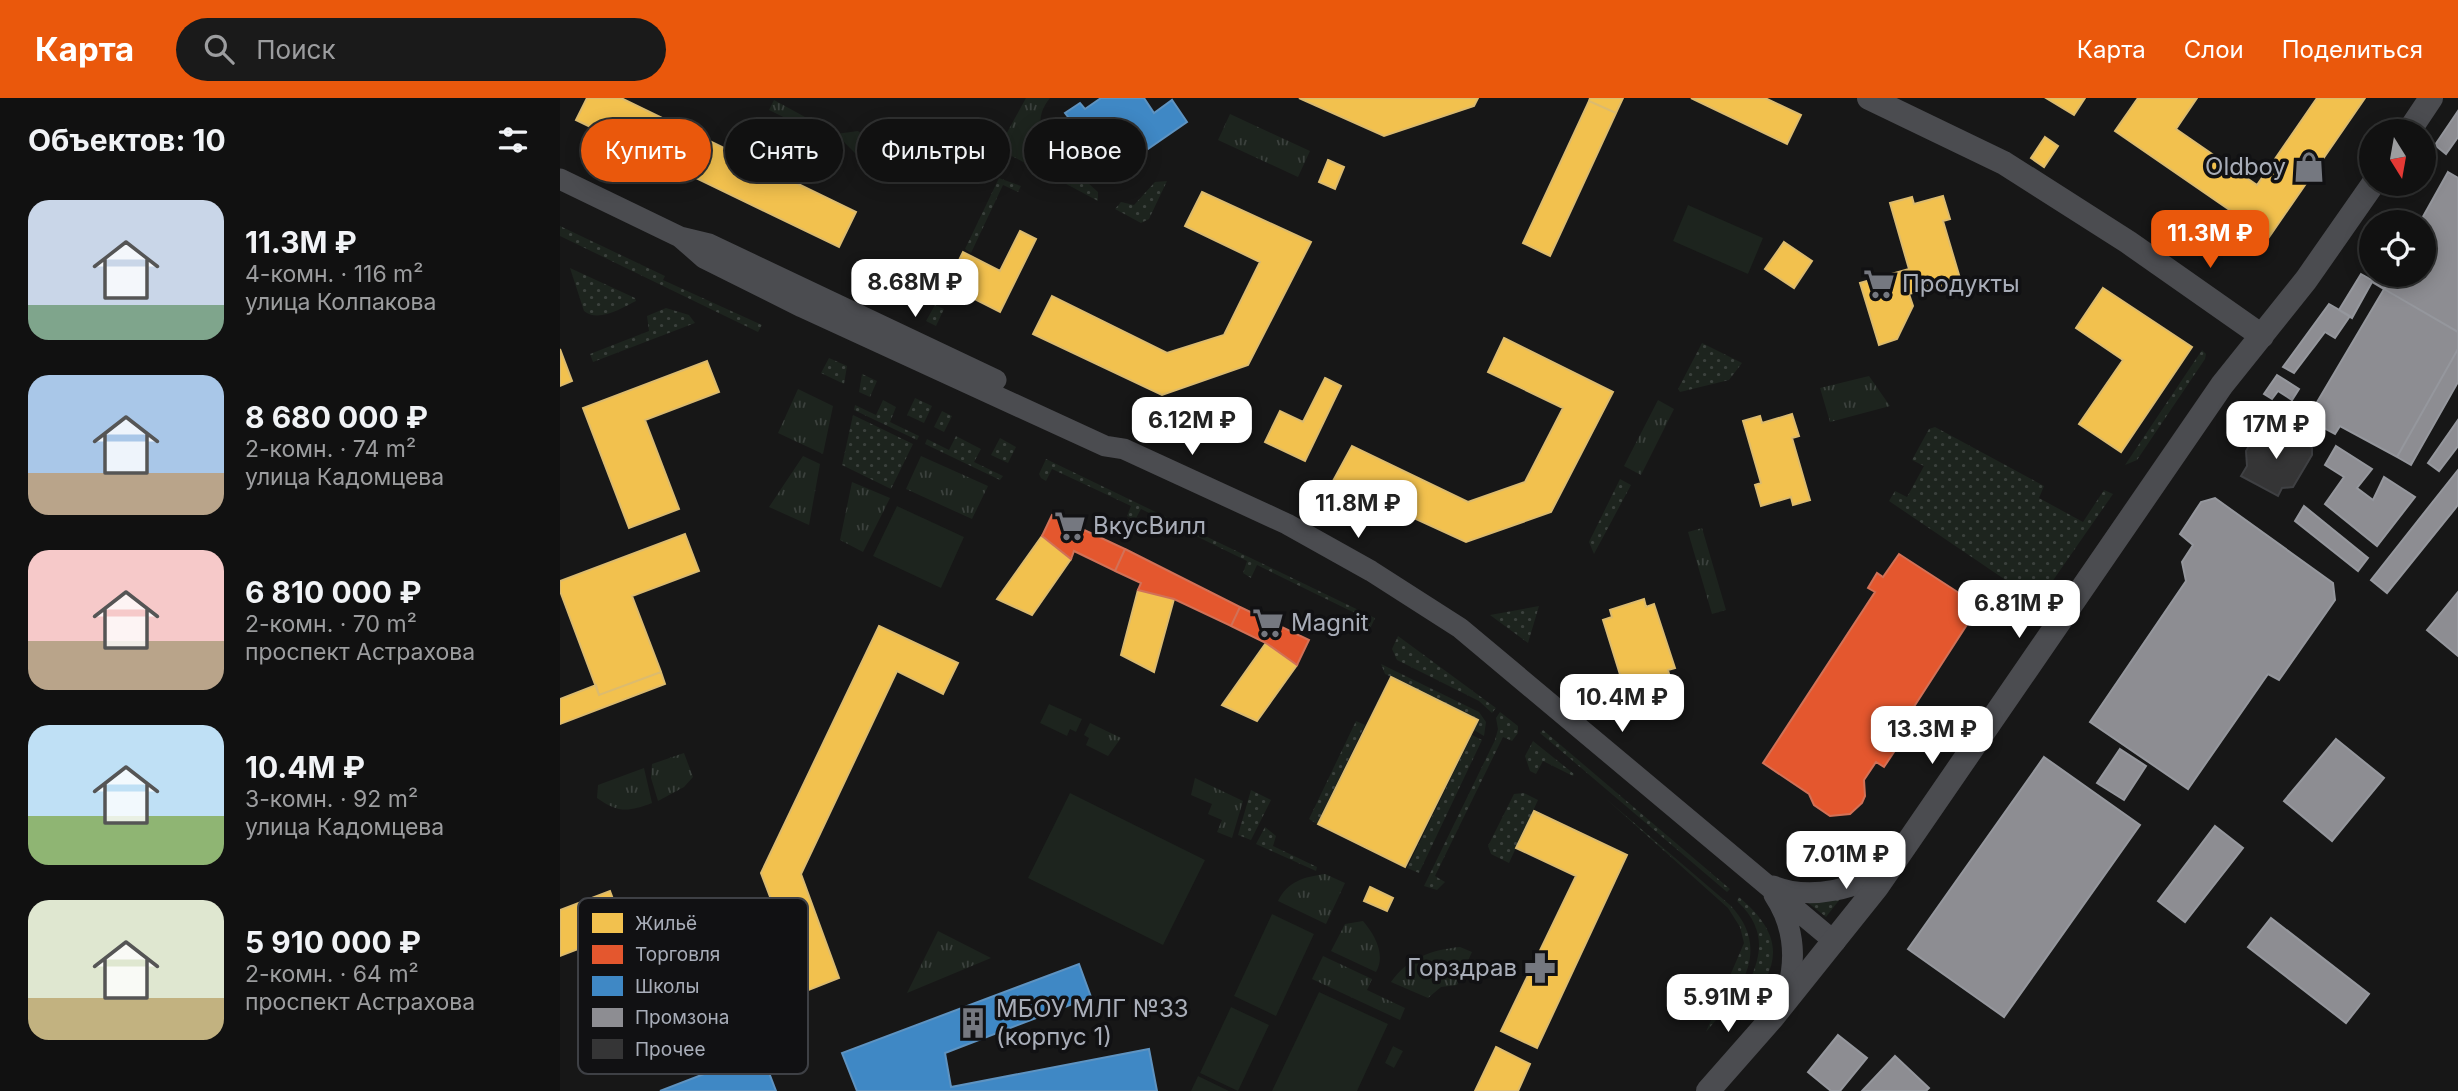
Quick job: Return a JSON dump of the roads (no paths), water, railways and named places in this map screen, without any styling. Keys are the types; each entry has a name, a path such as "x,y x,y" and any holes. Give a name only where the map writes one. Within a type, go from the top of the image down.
{"street":[{"path":"1870,98 2004,163 2128,242 2262,336"},
{"path":"2417,119 2431,98"},
{"path":"560,179 680,237 704,258 802,307 1105,446 1124,449 1287,524 1371,571 1460,628 1835,942"},
{"path":"1708,1091 1782,1007 1892,866 2223,383 2306,281 2364,196"},
{"path":"1764,882 1790,891 1823,891 1868,880 1892,866"},
{"path":"1764,882 1780,905 1792,945 1792,976 1782,1007"}],"place":[{"name":"Oldboy","path":"2309,167"},
{"name":"Продукты","path":"1879,284"},
{"name":"ВкусВилл","path":"1070,526"},
{"name":"Magnit","path":"1268,623"},
{"name":"Горздрав","path":"1540,968"},
{"name":"МБОУ МЛГ №33 (корпус 1)","path":"973,1023"}]}
